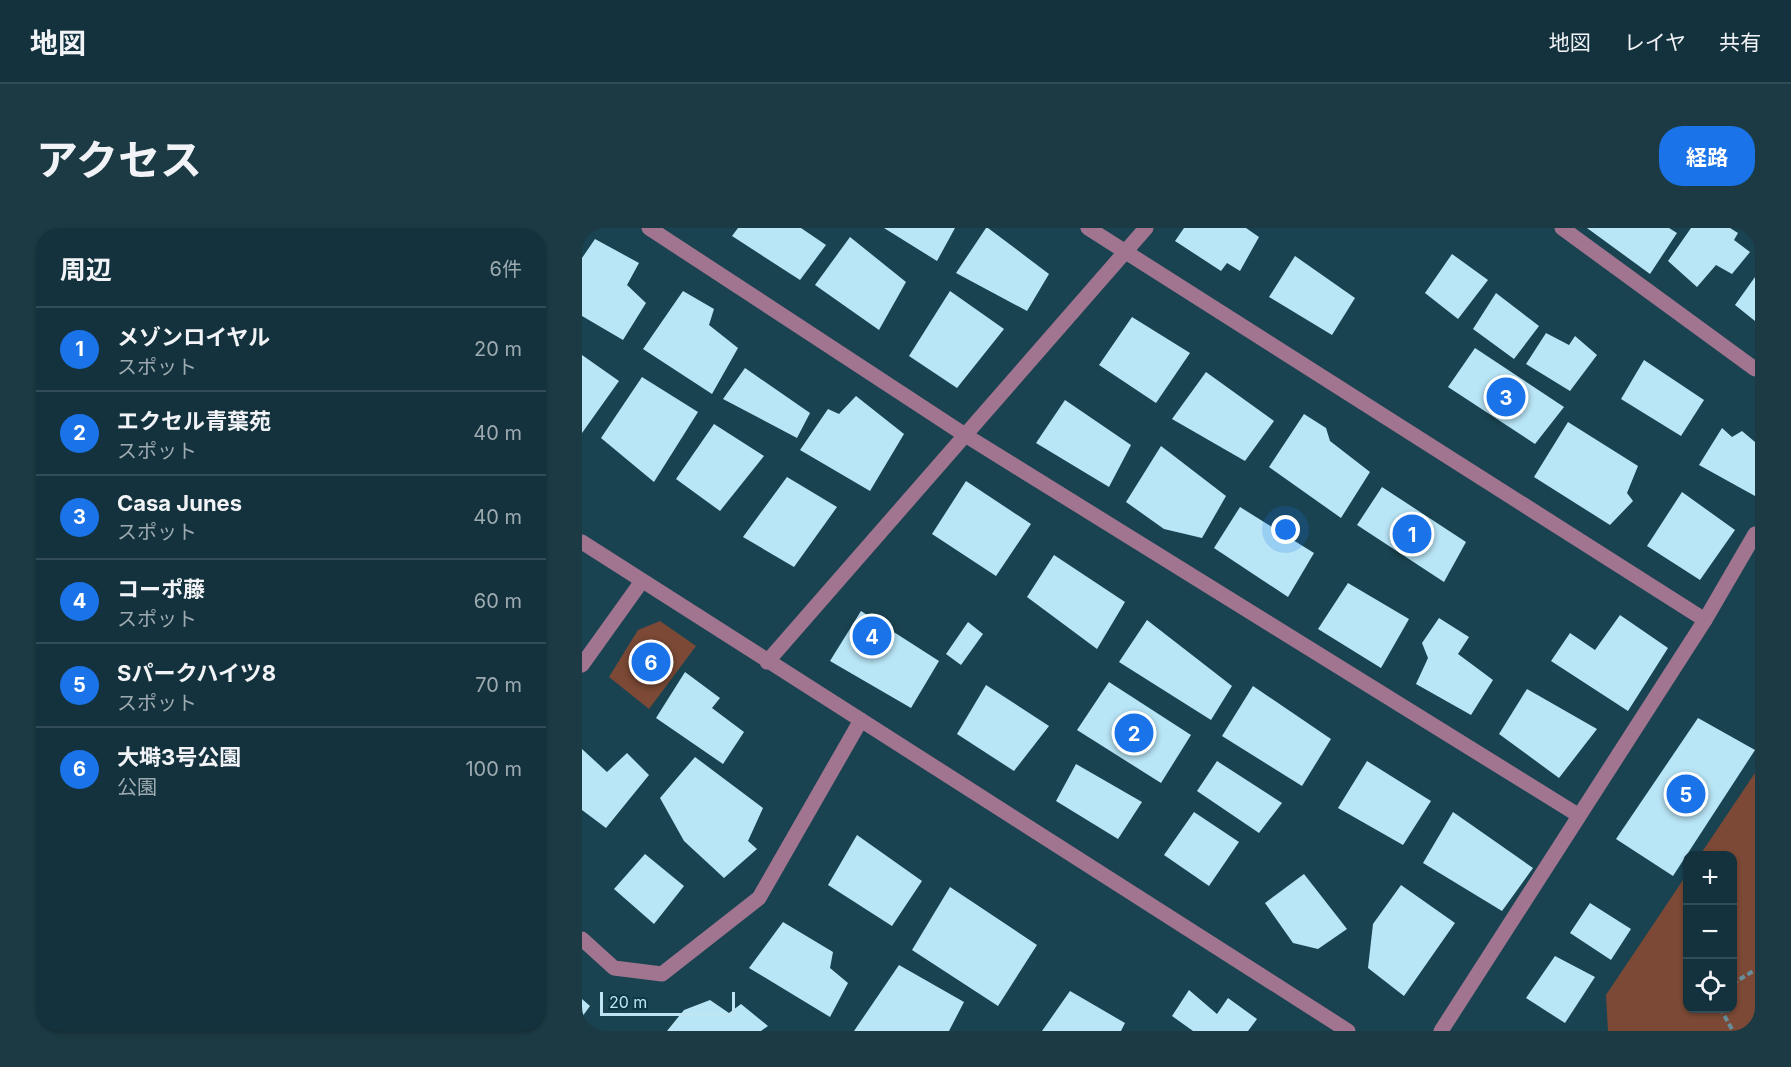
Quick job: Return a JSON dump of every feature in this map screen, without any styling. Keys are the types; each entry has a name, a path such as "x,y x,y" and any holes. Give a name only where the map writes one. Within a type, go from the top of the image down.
{"street":[{"path":"649,228 965,435 1578,816"},
{"path":"1089,228 1705,620"},
{"path":"767,662 1146,228"},
{"path":"1562,228 1755,369"},
{"path":"1441,1031 1705,620 1755,534"},
{"path":"582,542 1348,1031"},
{"path":"582,665 642,581"},
{"path":"582,939 614,968 662,974 759,898 861,720"}],"path":[{"path":"1737,981 1755,970"},
{"path":"1723,1013 1734,1031"}],"shaded area":[{"path":"660,621 696,646 649,709 609,677 638,630"},
{"path":"1755,773 1755,1031 1608,1031 1606,995 1683,880 1683,1013 1737,1013 1737,851 1703,851"}],"building":[{"path":"738,228 801,228 826,245 800,280 732,236"},
{"path":"884,228 955,228 937,261"},
{"path":"986,228 1049,274 1027,311 956,273"},
{"path":"1184,228 1246,228 1259,237 1240,271 1227,263 1221,271 1175,241"},
{"path":"1587,228 1669,228 1677,233 1650,274"},
{"path":"1691,228 1730,228 1738,233 1734,240 1750,252 1732,274 1716,265 1697,287 1668,261"},
{"path":"850,237 906,282 879,330 815,285"},
{"path":"595,239 639,263 627,285 646,303 623,340 582,316 582,258"},
{"path":"1452,254 1488,280 1458,319 1425,293"},
{"path":"1295,256 1355,298 1332,335 1269,297"},
{"path":"1755,277 1755,321 1735,305"},
{"path":"683,291 714,309 709,325 738,348 712,394 643,349"},
{"path":"950,291 1004,329 957,388 909,356"},
{"path":"1496,293 1539,326 1514,359 1473,329"},
{"path":"1132,317 1190,353 1156,403 1099,365"},
{"path":"1546,333 1569,345 1575,336 1597,355 1570,391 1526,364"},
{"path":"1475,348 1564,407 1535,444 1448,387"},
{"path":"582,355 619,381 582,433"},
{"path":"1644,360 1704,400 1681,436 1621,399"},
{"path":"745,368 810,413 797,438 723,399"},
{"path":"1206,372 1274,421 1245,461 1172,419"},
{"path":"642,377 698,412 654,482 601,438"},
{"path":"856,396 904,434 870,491 800,450 828,409 839,414"},
{"path":"1065,400 1131,445 1109,487 1036,443"},
{"path":"1304,414 1326,428 1330,441 1370,472 1341,518 1269,467"},
{"path":"1568,422 1638,466 1627,493 1633,501 1610,525 1534,477"},
{"path":"714,424 764,456 720,511 676,479"},
{"path":"1722,428 1732,437 1742,431 1755,442 1755,496 1699,465"},
{"path":"1161,446 1226,496 1202,538 1164,529 1126,502"},
{"path":"787,477 837,507 794,567 743,537"},
{"path":"966,481 1031,524 996,576 932,534"},
{"path":"1382,487 1466,542 1444,582 1357,525"},
{"path":"1682,492 1735,530 1700,580 1647,546"},
{"path":"1240,507 1314,553 1288,597 1214,548"},
{"path":"1054,555 1125,602 1097,649 1027,597"},
{"path":"1348,583 1409,619 1381,668 1318,629"},
{"path":"861,611 939,661 911,708 830,661"},
{"path":"1620,615 1668,648 1628,711 1551,661 1570,633 1595,650"},
{"path":"1439,618 1469,637 1458,654 1493,680 1471,715 1416,684 1428,658 1422,643"},
{"path":"1147,620 1232,686 1211,720 1119,662"},
{"path":"968,622 983,634 961,665 946,654"},
{"path":"685,672 720,698 712,708 744,732 723,764 656,718"},
{"path":"1109,682 1191,735 1161,783 1077,730"},
{"path":"986,685 1049,726 1014,771 957,734"},
{"path":"1253,686 1331,739 1302,786 1222,736"},
{"path":"1527,689 1597,729 1559,778 1499,734"},
{"path":"1698,718 1755,750 1689,851 1683,851 1683,861 1673,876 1616,839"},
{"path":"582,749 607,772 627,753 649,775 606,828 582,810"},
{"path":"695,757 763,808 748,841 757,849 724,878 684,841 660,798"},
{"path":"1217,761 1282,803 1259,833 1197,791"},
{"path":"1367,761 1431,801 1403,845 1338,808"},
{"path":"1076,764 1142,802 1118,839 1056,801"},
{"path":"1194,812 1239,842 1209,886 1164,855"},
{"path":"1453,812 1533,868 1502,911 1423,863"},
{"path":"857,835 922,881 892,926 828,885"},
{"path":"645,854 684,886 654,924 614,889"},
{"path":"1304,874 1347,929 1318,949 1293,943 1265,903"},
{"path":"1401,885 1455,923 1404,996 1368,968 1373,924"},
{"path":"950,887 1037,945 998,1006 912,950"},
{"path":"1590,903 1631,929 1611,960 1570,933"},
{"path":"783,922 833,952 830,968 848,983 830,1017 749,968"},
{"path":"1555,956 1595,977 1565,1023 1526,998"},
{"path":"899,965 964,1002 949,1031 854,1031"},
{"path":"1189,990 1217,1014 1228,998 1257,1019 1248,1031 1193,1031 1172,1016"},
{"path":"1070,991 1125,1023 1121,1031 1042,1031"},
{"path":"582,999 590,1006 582,1017"},
{"path":"710,1000 729,1013 741,1004 768,1026 761,1031 667,1031 684,1010"}],"place":[{"name":"Casa Junes","path":"1506,397"},
{"name":"メゾンロイヤル","path":"1412,534"},
{"name":"コーポ藤","path":"872,636"},
{"name":"大塒3号公園","path":"651,662"},
{"name":"エクセル青葉苑","path":"1134,733"},
{"name":"Sパークハイツ8","path":"1686,794"}]}
